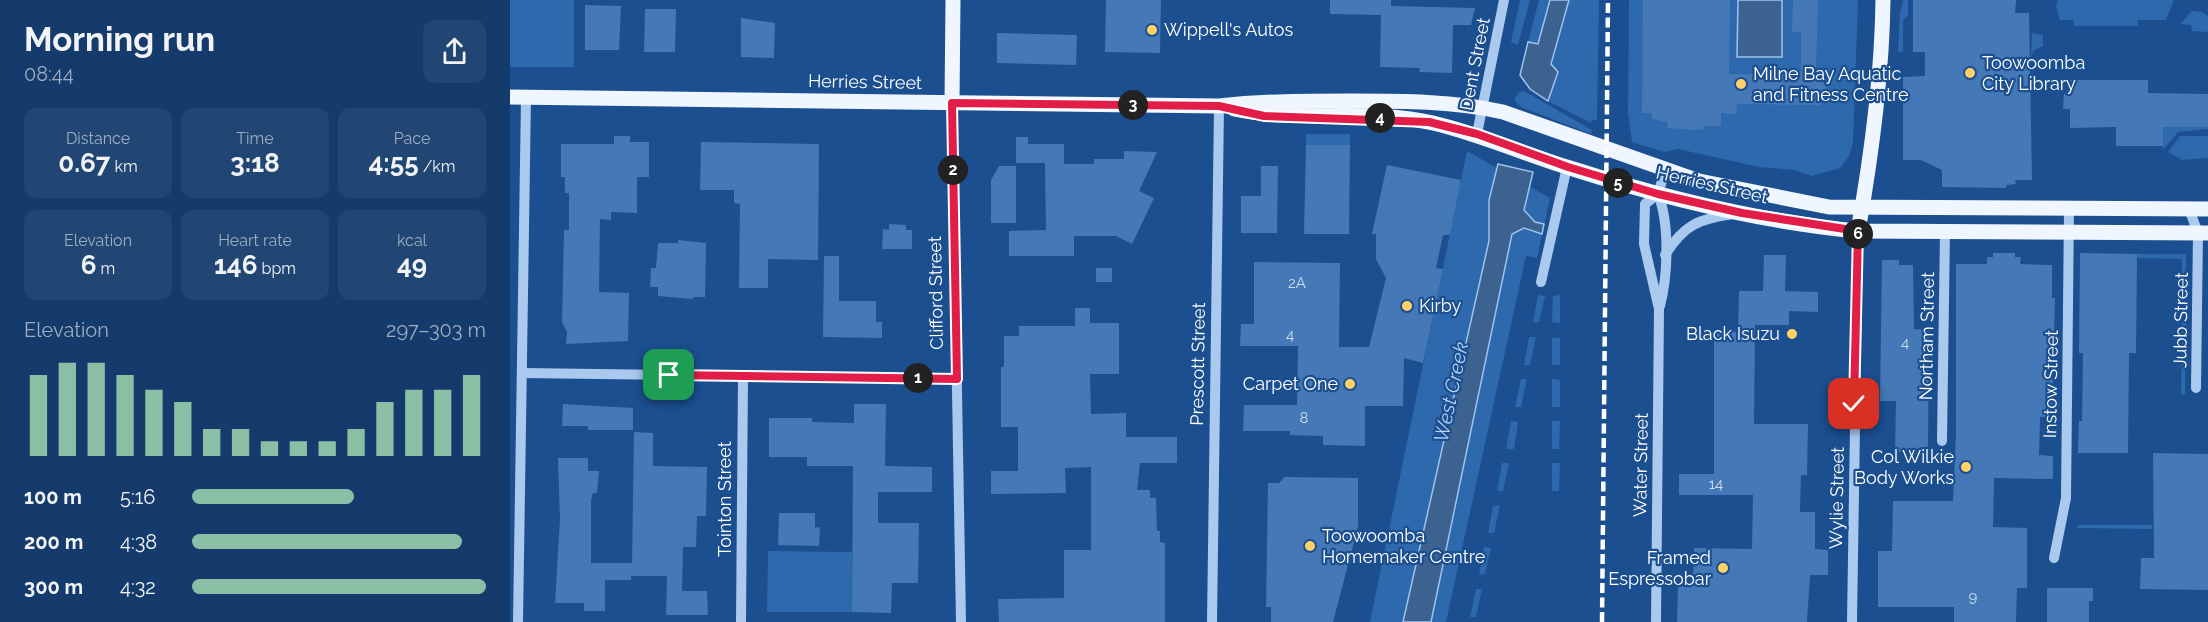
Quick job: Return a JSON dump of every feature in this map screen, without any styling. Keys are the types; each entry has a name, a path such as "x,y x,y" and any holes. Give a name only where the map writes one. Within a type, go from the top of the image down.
{"main road":[{"name":"Clifford Street","path":"952,103 953,0"},
{"path":"1858,231 1875,138 1882,69 1883,0"},
{"name":"Herries Street","path":"510,97 1219,106 1266,101 1384,101 1483,107 1503,112 1665,171 1738,190 1829,207 2208,209"},
{"name":"Herries Street","path":"1219,106 1264,116 1429,122 1477,134 1568,167 1658,194 1742,213 1858,231 2203,233"}],"street":[{"name":"Dent Street","path":"1477,134 1504,0"},
{"path":"518,622 526,97"},
{"name":"Clifford Street","path":"952,103 961,622"},
{"name":"Prescott Street","path":"1212,622 1219,106"},
{"path":"1541,282 1568,167"},
{"name":"Water Street","path":"1656,622 1659,309 1644,244 1645,204 1658,194 1665,171"},
{"name":"Water Street","path":"1658,194 1665,209 1666,282 1659,309"},
{"name":"Jubb Street","path":"2189,209 2203,233 2199,251 2196,388"},
{"name":"Instow Street","path":"2054,558 2066,498 2069,210"},
{"path":"1665,255 1682,231 1690,225 1718,216 1742,213"},
{"name":"Wylie Street","path":"1852,622 1858,231"},
{"name":"Northam Street","path":"1942,441 1945,231"},
{"name":"Jubb Street","path":"2180,233 2199,251"},
{"path":"523,373 957,379"},
{"name":"Tointon Street","path":"741,622 743,376"}],"shaded area":[{"path":"510,0 574,0 574,67 510,67"},
{"path":"1520,0 1530,0 1518,45 1511,42"},
{"path":"1539,0 1550,0 1538,44 1528,42"},
{"path":"1550,0 1569,0 1551,64 1558,72 1548,101 1530,89 1520,75 1528,42 1538,44"},
{"path":"1569,0 1599,0 1597,120 1592,120 1591,123 1548,101 1555,76 1551,65"},
{"name":"Milne Bay Aquatic and Fitness Centre","path":"1629,0 1858,0 1853,143 1849,156 1840,168 1812,176 1794,170 1759,167 1678,149 1664,152 1632,142 1628,113"},
{"path":"1738,0 1782,0 1782,57 1737,57"},
{"path":"1903,0 1908,0 1908,15 1903,20 1903,52 1898,52 1900,13"},
{"path":"2058,0 2174,0 2166,20 2138,20 2138,26 2074,26 2073,20 2060,20 2056,6"},
{"path":"2192,11 2202,12 2208,16 2208,32 2192,31 2191,25 2180,24"},
{"path":"2032,33 2043,35 2043,46 2033,51 2031,61"},
{"path":"1524,91 1592,130 1591,134 1521,107 1514,100 1519,92"},
{"path":"2163,127 2208,127 2208,129 2178,132 2163,150"},
{"path":"1306,134 1350,134 1350,145 1306,145"},
{"path":"2180,136 2208,136 2208,158 2182,160 2168,152"},
{"path":"1467,151 1550,198 1537,258 1526,256 1446,622 1370,622"},
{"path":"1498,164 1533,172 1524,210 1535,222 1544,224 1542,234 1524,228 1512,234 1431,622 1403,622 1489,241 1489,200"},
{"path":"2137,254 2186,254 2186,306 2182,306 2182,259 2137,258"},
{"path":"1538,295 1545,296 1539,322 1533,322"},
{"path":"1560,295 1560,323 1552,322 1553,296"},
{"path":"2182,323 2186,323 2185,394 2181,394"},
{"path":"1529,337 1536,337 1530,365 1524,365"},
{"path":"1552,338 1560,338 1560,365 1552,365"},
{"path":"1521,379 1527,379 1521,407 1515,407"},
{"path":"1552,379 1560,380 1560,407 1552,407"},
{"path":"1511,421 1518,422 1514,449 1506,449"},
{"path":"1552,421 1560,421 1559,449 1552,449"},
{"path":"1502,463 1509,463 1503,491 1497,491"},
{"path":"1552,463 1560,463 1559,491 1552,491"},
{"path":"1500,505 1494,533 1488,533 1493,506"},
{"path":"2077,525 2152,525 2152,529 2077,528"},
{"path":"1484,547 1491,548 1485,574 1479,575"},
{"path":"768,551 852,552 852,612 767,612"},
{"path":"1476,589 1482,589 1476,617 1470,617"}],"building":[{"path":"1106,0 1161,0 1160,53 1105,52"},
{"path":"1330,0 1391,0 1391,6 1475,8 1471,25 1453,25 1452,73 1419,72 1420,68 1380,67 1381,15 1330,14"},
{"path":"1643,0 1730,0 1729,74 1780,75 1780,71 1801,72 1801,32 1792,32 1793,0 1818,0 1816,70 1828,91 1820,105 1737,104 1736,114 1721,113 1721,126 1704,126 1704,129 1695,130 1668,128 1667,122 1652,119 1651,113 1642,113"},
{"name":"Toowoomba City Library","path":"1913,0 2016,0 2015,13 2029,13 2032,180 2015,180 2016,184 2006,185 2006,188 1942,187 1942,170 1921,160 1903,160 1903,77 1925,76 1925,52 1913,52"},
{"path":"585,5 621,6 619,50 585,50"},
{"path":"645,9 676,9 675,52 644,52"},
{"path":"741,18 775,23 774,58 741,57"},
{"path":"997,33 1077,35 1076,65 997,63"},
{"path":"2070,80 2148,80 2148,93 2208,94 2208,127 2163,127 2163,146 2116,146 2116,127 2070,128 2070,109 2063,109 2064,94 2070,95"},
{"path":"614,136 630,136 630,142 649,142 649,177 637,177 637,213 611,212 611,220 600,219 599,292 629,293 628,341 566,344 567,332 562,322 564,230 569,230 569,193 565,193 565,177 561,177 561,144 614,144"},
{"path":"1016,137 1028,137 1028,144 1064,144 1064,164 1094,164 1094,159 1124,159 1124,151 1157,152 1139,191 1154,198 1132,244 1116,236 1074,236 1074,256 1009,256 1009,231 1046,230 1045,163 1016,163"},
{"path":"701,142 819,144 818,260 768,259 768,288 739,288 740,204 734,203 734,190 700,190"},
{"path":"1306,145 1350,145 1349,234 1304,234"},
{"path":"1387,165 1461,180 1450,235 1443,235 1436,268 1443,269 1423,363 1404,358 1403,406 1365,406 1365,446 1323,445 1323,436 1290,435 1290,431 1243,431 1244,405 1297,405 1298,346 1240,346 1241,324 1254,324 1254,262 1340,263 1339,347 1369,347 1386,278 1376,259 1376,234 1372,234"},
{"path":"999,166 1016,166 1016,223 991,223 991,180"},
{"path":"1261,166 1278,166 1277,233 1241,233 1241,196 1261,196"},
{"path":"889,224 906,225 906,230 912,230 912,249 882,249 883,229 889,230"},
{"path":"678,240 706,243 705,297 693,297 693,299 658,296 658,287 650,287 651,268 656,268 658,243 678,243"},
{"path":"1993,253 2015,253 2015,257 2021,257 2020,264 2052,265 2052,298 2055,298 2052,417 2040,417 2039,455 2053,456 2053,479 1994,478 1993,527 2027,528 2027,588 2017,588 2016,622 1954,622 1954,607 1878,607 1878,551 1892,551 1893,501 1953,501 1956,434 1956,264 1987,264 1987,257 1993,257"},
{"path":"2080,253 2137,254 2136,353 2129,353 2128,453 2078,453 2079,421 2082,421 2083,353 2079,353"},
{"path":"1764,255 1786,255 1785,291 1818,292 1818,312 1789,311 1789,325 1755,325 1754,424 1808,424 1807,475 1801,475 1800,512 1815,512 1815,549 1828,550 1828,575 1810,575 1807,622 1677,622 1678,586 1693,586 1694,548 1752,549 1753,495 1679,495 1679,474 1714,474 1714,332 1738,332 1739,291 1763,291"},
{"path":"824,256 839,256 839,301 876,301 876,322 882,322 882,338 823,337"},
{"path":"1882,260 1899,260 1899,265 1913,265 1914,329 1929,330 1928,452 1895,452 1896,401 1880,401"},
{"path":"1096,268 1112,268 1112,282 1096,282"},
{"path":"1075,308 1090,308 1090,323 1119,323 1119,374 1090,374 1091,414 1126,413 1126,437 1177,437 1177,463 1140,463 1137,490 1150,490 1150,498 1156,498 1157,531 1160,531 1160,542 1165,543 1165,622 999,622 998,599 1064,598 1064,550 1091,550 1091,467 1065,468 1066,493 991,494 991,471 1018,471 1018,427 1001,427 1001,367 1004,367 1004,336 1019,336 1019,326 1075,326"},
{"path":"563,404 633,408 633,430 588,430 588,426 562,426"},
{"path":"854,404 886,404 885,466 932,467 932,492 878,492 878,523 919,523 918,583 892,583 891,613 852,612 853,466 807,466 807,457 769,457 769,418 812,418 812,422 854,423"},
{"path":"634,432 653,433 653,466 707,467 706,516 697,516 696,547 683,547 682,591 707,591 708,615 666,615 667,576 631,576 631,580 605,580 605,611 584,611 584,603 555,603 560,519 558,458 588,458 588,471 599,471 597,493 593,493 591,500 591,563 632,563"},
{"path":"2153,453 2208,454 2208,590 2140,589 2141,558 2154,558"},
{"name":"Toowoomba Homemaker Centre","path":"1285,477 1358,478 1358,526 1333,622 1271,622 1271,607 1266,607 1268,483 1279,483"},
{"path":"779,513 815,513 815,528 820,527 819,546 778,545"},
{"path":"2047,588 2093,588 2093,601 2089,601 2089,622 2047,622"}],"railway":[{"path":"1602,622 1608,0"}],"place":[{"name":"Wippell's Autos","path":"1152,30"},
{"name":"Toowoomba City Library","path":"1970,73"},
{"name":"Milne Bay Aquatic and Fitness Centre","path":"1741,84"},
{"name":"Kirby","path":"1407,306"},
{"name":"Black Isuzu","path":"1792,334"},
{"name":"Carpet One","path":"1350,384"},
{"name":"Col Wilkie Body Works","path":"1966,467"},
{"name":"Toowoomba Homemaker Centre","path":"1310,546"},
{"name":"Framed Espressobar","path":"1723,568"}],"route":[{"path":"669,375 957,379 952,103 1219,106 1264,116 1375,118 1429,122 1477,134 1568,167 1658,194 1742,213 1858,231 1854,404"}],"water label":[{"name":"West Creek","path":"1451,392"}]}
